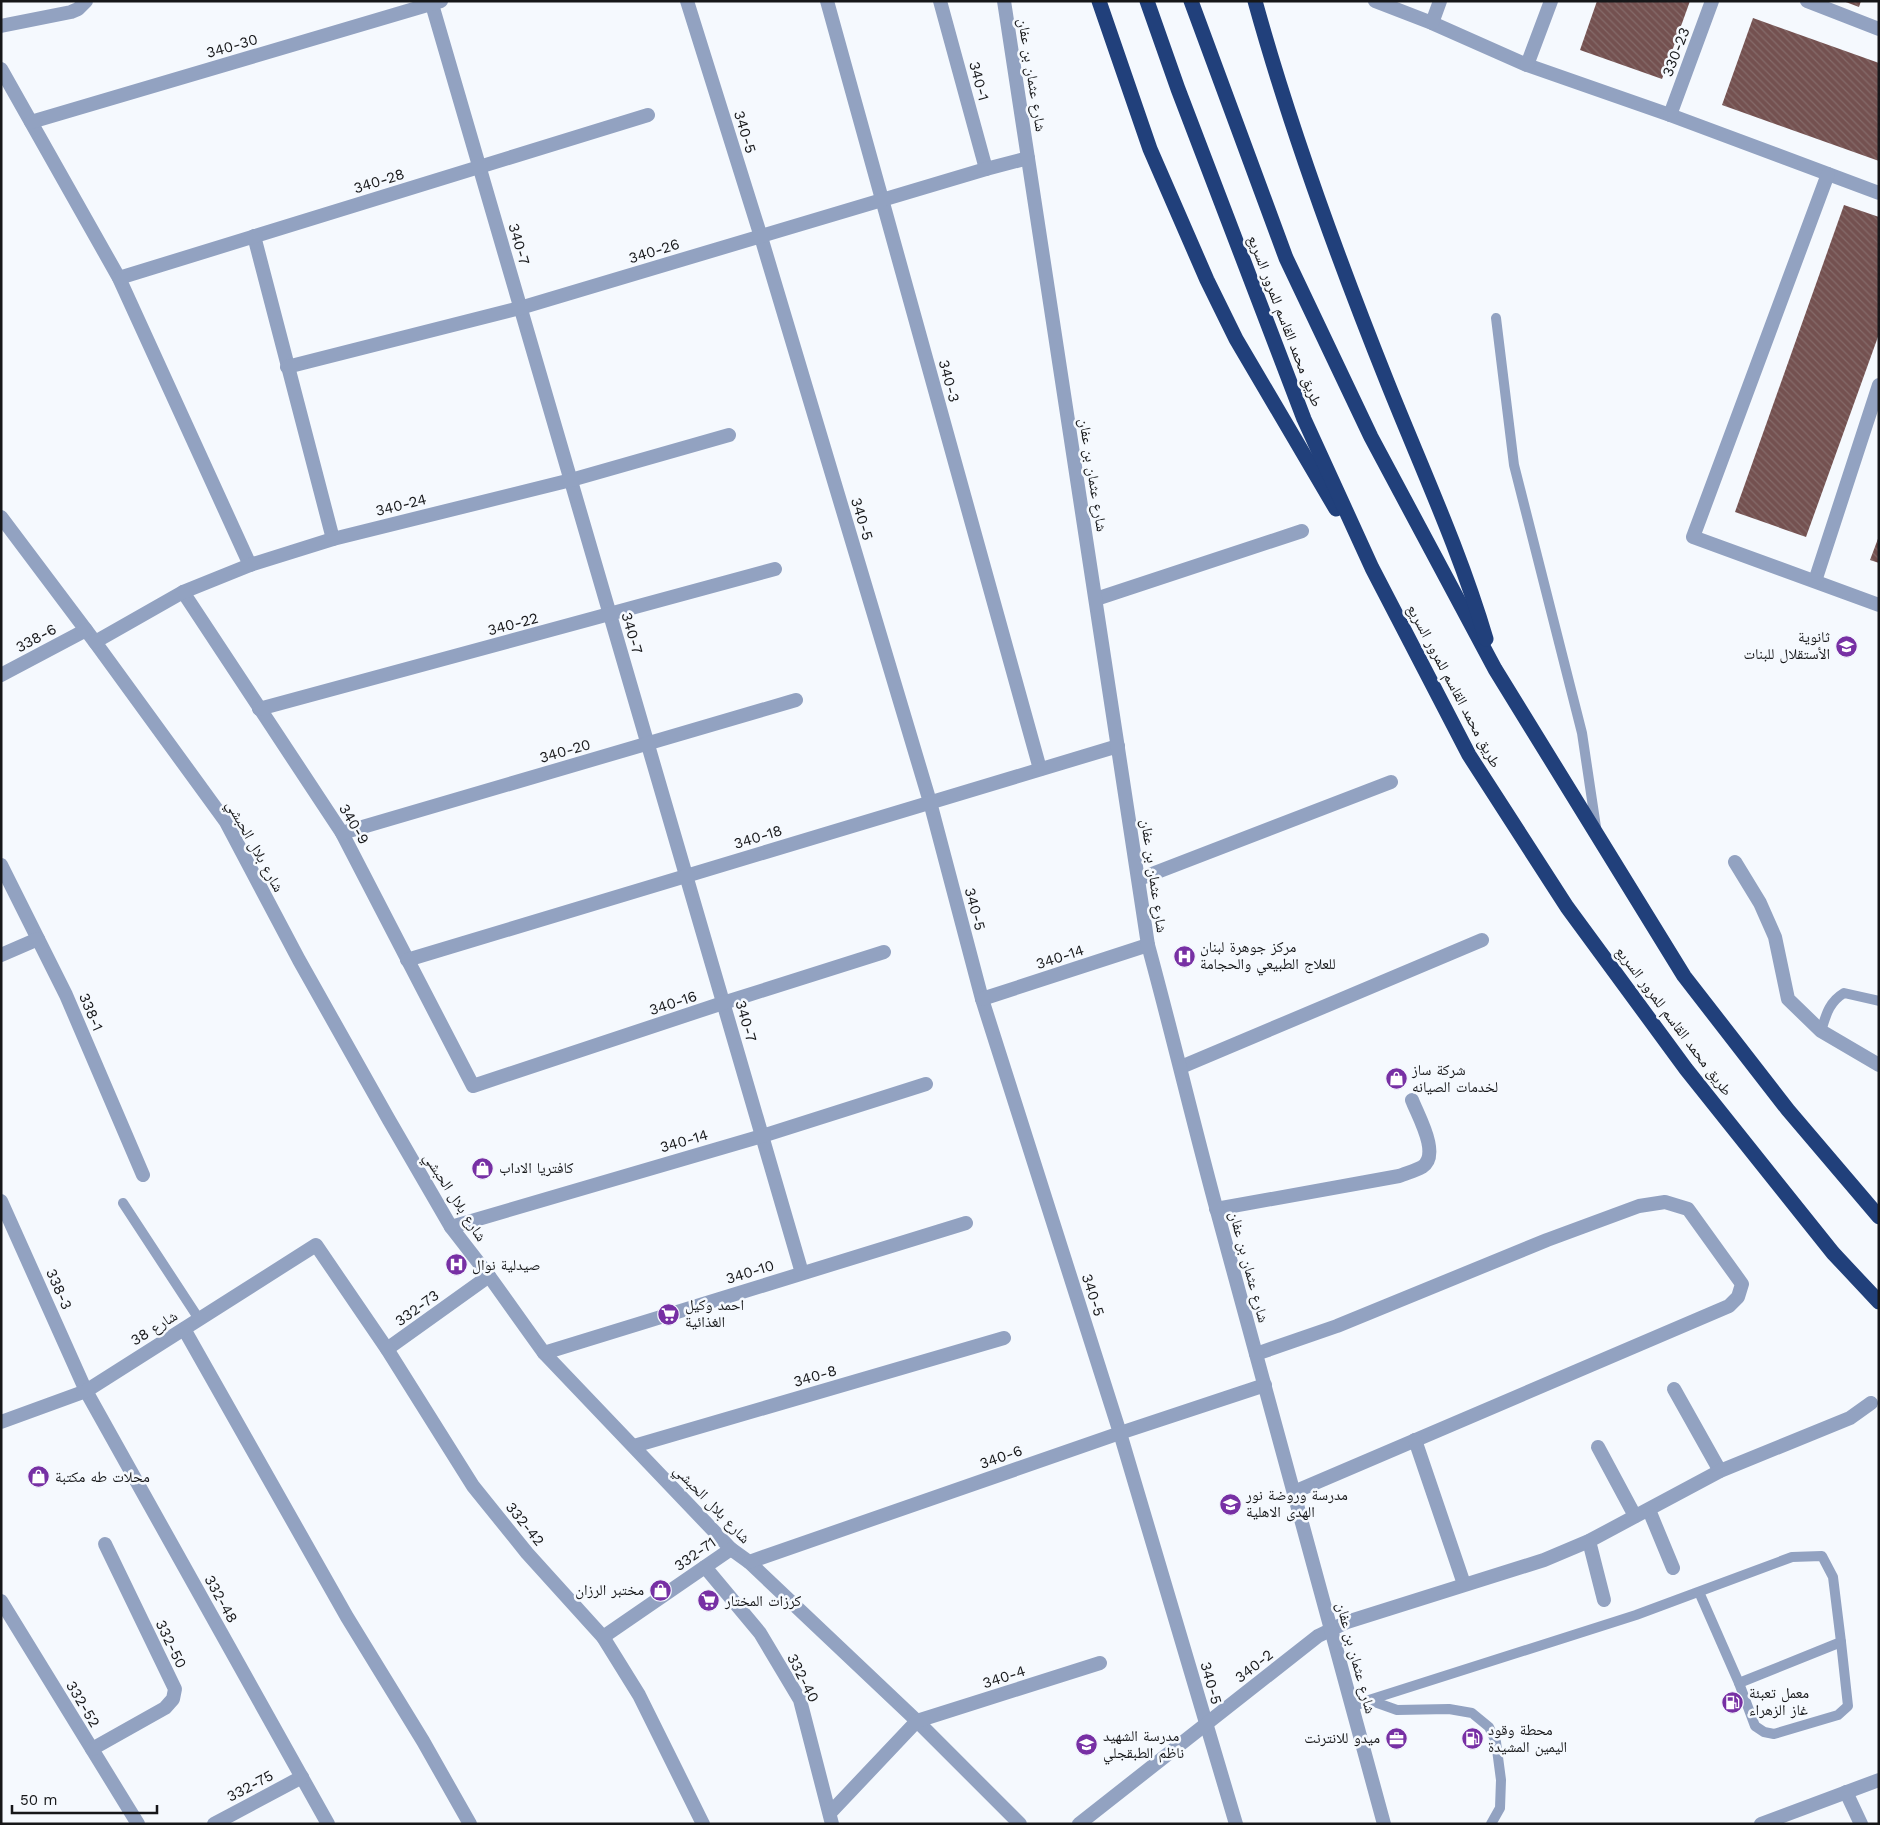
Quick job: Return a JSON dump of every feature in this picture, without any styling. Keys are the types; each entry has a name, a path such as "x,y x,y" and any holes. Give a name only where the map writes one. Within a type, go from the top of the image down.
{"highway":[{"path":"1099,1 1150,149 1194,252 1236,339 1372,568"},
{"name":"طريق محمد القاسم للمرور السريع","path":"1147,1 1178,89 1304,419 1372,568 1468,755 1567,907 1686,1069 1833,1253 1879,1302"},
{"name":"طريق محمد القاسم للمرور السريع","path":"1191,1 1286,258 1371,437 1495,669 1684,976 1788,1110 1879,1217"},
{"path":"1255,1 1277,76 1320,204 1388,383 1463,569 1495,669"}],"street":[{"path":"1,26 72,12 86,1"},
{"name":"340-5","path":"687,1 930,802 982,999 1120,1433 1236,1824"},
{"name":"340-3","path":"827,1 1040,769"},
{"name":"340-1","path":"940,1 986,169"},
{"name":"شارع عثمان بن عفان","path":"1004,1 1148,945 1181,1067 1216,1209 1384,1824"},
{"path":"1375,1 1432,23 1528,65 1670,115 1879,193"},
{"path":"1432,23 1440,1"},
{"path":"1528,65 1551,1"},
{"name":"330-23","path":"1670,115 1712,1"},
{"path":"1807,1 1878,25"},
{"name":"340-30","path":"31,122 435,2"},
{"name":"340-7","path":"435,2 479,167 802,1273"},
{"path":"1,69 119,278 250,564"},
{"name":"340-28","path":"119,278 648,115"},
{"name":"340-26","path":"287,367 520,308 1028,158"},
{"path":"1828,174 1693,537 1879,605"},
{"path":"254,236 333,539"},
{"path":"1815,581 1879,385"},
{"name":"340-24","path":"95,642 183,592 250,564 333,539 571,480 729,435"},
{"name":"شارع بلال الحبشي","path":"1,517 226,822 304,969 452,1227 544,1352 731,1549 749,1562 917,1721 1020,1824"},
{"path":"1096,599 1302,531"},
{"name":"340-22","path":"259,709 775,569"},
{"name":"340-9","path":"183,592 342,833 473,1086"},
{"name":"338-6","path":"1,675 86,630"},
{"name":"340-20","path":"342,833 796,700"},
{"name":"340-18","path":"407,960 1118,746"},
{"path":"1139,879 1391,782"},
{"path":"1735,862 1760,903 1774,937 1788,999 1821,1031 1878,1062"},
{"name":"338-1","path":"1,865 66,995 143,1175"},
{"path":"1,955 38,939"},
{"path":"1181,1067 1482,940"},
{"name":"340-14","path":"982,999 1148,945"},
{"name":"340-16","path":"473,1086 884,952"},
{"name":"340-14","path":"452,1227 762,1136 926,1084"},
{"path":"1216,1209 1399,1176 1423,1166 1429,1158 1430,1146 1412,1100"},
{"name":"338-3","path":"1,1201 86,1391"},
{"path":"1256,1354 1346,1322 1547,1240 1639,1206 1666,1202 1688,1209 1742,1284 1738,1298 1729,1306 1294,1492"},
{"name":"340-10","path":"544,1352 966,1223"},
{"name":"شارع 38","path":"1,1422 86,1391 316,1245"},
{"name":"332-42","path":"316,1245 387,1349 474,1486 527,1553 603,1637 639,1695 703,1824"},
{"name":"332-73","path":"387,1349 489,1276"},
{"path":"184,1329 347,1617 424,1740 470,1824"},
{"name":"340-8","path":"634,1446 1004,1338"},
{"name":"340-6","path":"749,1562 1120,1433 1265,1386"},
{"path":"1674,1389 1720,1471"},
{"name":"332-48","path":"86,1391 328,1824"},
{"name":"340-2","path":"1079,1824 1318,1636 1365,1616 1544,1560 1589,1541 1720,1471 1850,1418 1871,1403"},
{"path":"1415,1440 1464,1584"},
{"path":"1598,1447 1635,1516"},
{"path":"1649,1510 1673,1568"},
{"path":"1589,1541 1604,1600"},
{"name":"332-50","path":"92,1749 165,1708 173,1699 175,1689 104,1544"},
{"name":"332-71","path":"603,1637 731,1549"},
{"name":"332-40","path":"705,1567 760,1634 800,1700 831,1818"},
{"name":"332-52","path":"1,1601 138,1824"},
{"name":"340-4","path":"917,1721 1100,1663"},
{"path":"831,1818 917,1721"},
{"name":"332-75","path":"214,1824 302,1777"},
{"path":"1761,1824 1879,1780"},
{"path":"1846,1792 1861,1824"}],"lane":[{"path":"1496,318 1514,465 1582,733 1597,836"},
{"path":"1821,1031 1828,1008 1837,997 1844,993 1879,1001"},
{"path":"123,1203 199,1319"},
{"path":"1353,1707 1369,1700 1636,1615 1792,1557 1822,1556 1833,1577 1848,1706 1838,1715 1774,1734 1764,1732 1755,1726 1698,1592"},
{"path":"1738,1683 1841,1642"},
{"path":"1369,1700 1397,1710 1449,1709 1472,1713 1489,1728 1496,1742 1501,1780 1500,1808 1491,1824"}],"building":[{"path":"1597,1 1690,1 1662,79 1580,50"},
{"path":"1843,1 1861,1 1859,7"},
{"path":"1753,18 1879,63 1879,161 1722,105"},
{"path":"1844,205 1879,217 1879,334 1806,537 1735,512"},
{"path":"1879,536 1879,563 1870,560"}],"place":[{"name":"ثانوية الأستقلال للبنات","path":"1846,646"},
{"name":"مركز جوهرة لبنان للعلاج الطبيعي والحجامة","path":"1184,956"},
{"name":"شركة ساز لخدمات الصيانه","path":"1396,1079"},
{"name":"كافتريا الاداب","path":"483,1168"},
{"name":"صيدلية نوال","path":"456,1265"},
{"name":"احمد وكيل الغذائية","path":"669,1314"},
{"name":"محلات طه مكتبة","path":"39,1477"},
{"name":"مدرسة وروضة نور الهدى الاهلية","path":"1230,1504"},
{"name":"مختبر الرزان","path":"660,1590"},
{"name":"كرزات المختار","path":"709,1601"},
{"name":"معمل تعبئة غاز الزهراء","path":"1733,1702"},
{"name":"ميدو للانترنت","path":"1396,1738"},
{"name":"محطة وقود اليمين المشيدة","path":"1472,1739"},
{"name":"مدرسة الشهيد ناظم الطبقجلي","path":"1087,1745"}]}
